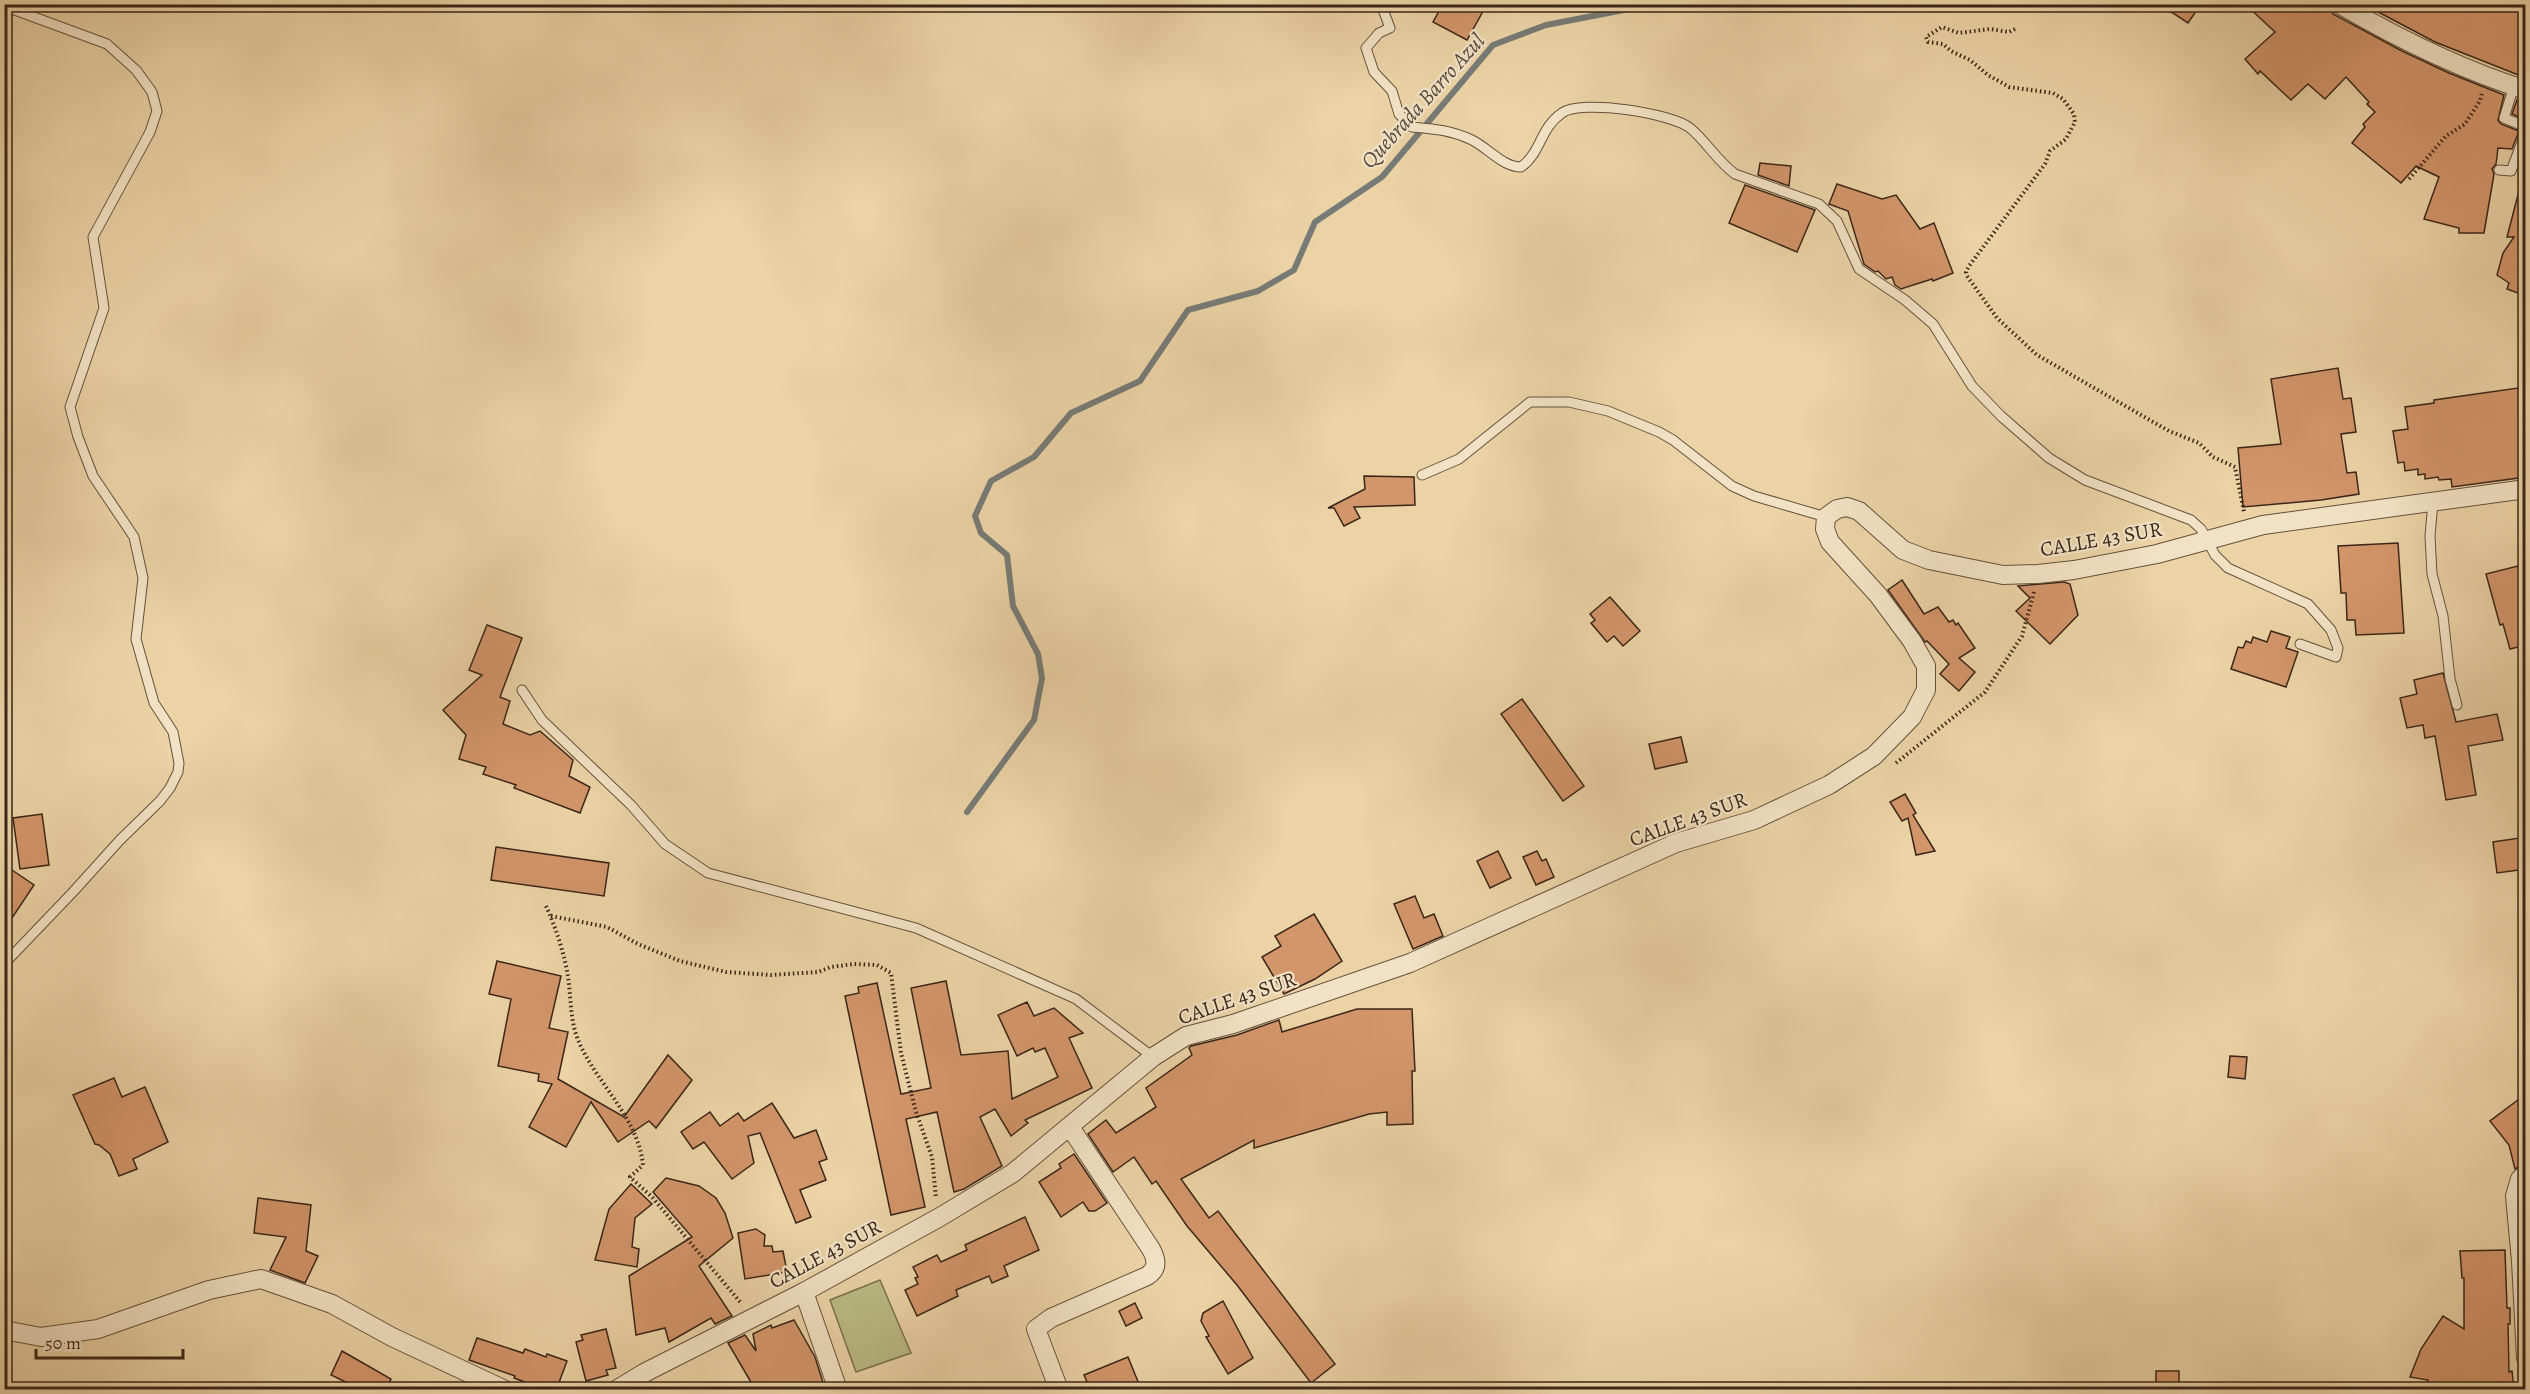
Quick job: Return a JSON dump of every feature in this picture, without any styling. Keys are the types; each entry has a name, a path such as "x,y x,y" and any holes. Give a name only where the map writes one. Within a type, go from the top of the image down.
{"street":[{"path":"2339,4 2428,53 2485,77 2520,88"},
{"name":"CALLE 43 SUR","path":"616,1389 804,1292 940,1217 1013,1173 1153,1057 1186,1036 1233,1024 1410,963 1676,843 1754,820 1829,785 1874,756 1912,717 1926,690 1926,666 1912,641 1878,594 1830,542 1825,529 1826,517 1836,509 1847,507 1859,511 1903,550 1929,560 2003,574 2038,574 2105,565 2157,554 2247,529 2307,518 2526,489"},
{"path":"1059,1389 1036,1329 1051,1318 1147,1275 1154,1271 1156,1264 1151,1249 1070,1127"},
{"path":"2523,1176 2515,1196 2526,1358"},
{"path":"4,1330 41,1337 98,1329 209,1290 261,1279 332,1304 392,1336 505,1389"},
{"path":"804,1292 838,1389"}],"lane":[{"path":"1381,4 1390,28 1379,33 1366,48 1374,72 1392,91 1399,114 1412,127 1446,129 1473,141 1510,166 1516,167 1528,161 1542,133 1554,118 1570,108 1587,106 1643,113 1672,119 1689,127 1724,166 1735,174 1819,204 1837,221 1859,269 1905,300 1933,324 1972,387 2001,416 2049,458 2085,480 2191,520 2201,529 2215,555 2228,568 2308,604 2331,630 2338,648 2336,657 2300,644"},
{"path":"4,6 107,45 136,70 152,92 157,111 150,132 93,237 104,308 70,407 78,437 93,476 134,537 143,579 136,639 154,703 173,732 179,763 178,772 170,788 159,801 4,964"},
{"path":"2499,170 2511,171 2526,129 2504,118 2520,88"},
{"path":"1422,475 1459,459 1530,402 1569,402 1608,411 1659,432 1673,440 1732,486 1754,496 1826,517"},
{"path":"2433,502 2430,536 2432,574 2443,616 2450,660 2450,679 2457,705"},
{"path":"522,690 542,720 631,805 665,844 708,873 916,928 1077,999 1153,1057"}],"path":[{"path":"2015,29 2009,33 1990,29 1959,33 1942,27 1926,37 1928,42 1943,44 1998,82 2009,87 2053,93 2063,99 2074,114 2075,122 2071,133 2050,151 2045,164 1969,266 1967,276 1997,318 2037,355 2169,431 2199,443 2213,457 2235,467 2247,529"},
{"path":"2409,179 2446,136 2465,123 2480,100 2485,77"},
{"path":"1889,768 1985,692 2022,636 2038,574"},
{"path":"546,906 568,976 577,1038 597,1076 631,1125 641,1150 643,1165 630,1177 652,1197 753,1318"},
{"path":"551,916 607,927 638,944 681,961 726,972 771,975 806,973 855,964 877,965 891,973 898,1035 916,1112 932,1157 932,1178 940,1217"}],"green space":[{"path":"880,1280 911,1353 856,1372 830,1300"}],"building":[{"path":"1443,4 1487,4 1467,40 1433,22"},
{"path":"2159,4 2201,4 2188,23"},
{"path":"2245,4 2328,4 2333,14 2402,51 2504,95 2498,120 2501,124 2519,131 2512,149 2498,148 2496,164 2492,169 2494,174 2484,233 2459,233 2459,228 2424,219 2439,177 2416,166 2401,183 2352,143 2365,127 2363,124 2375,112 2346,77 2325,99 2308,84 2291,100 2260,71 2258,74 2245,59 2275,32"},
{"path":"2363,4 2526,4 2526,60 2521,76 2435,42"},
{"path":"2517,100 2526,102 2526,120 2512,114"},
{"path":"1760,163 1791,166 1789,186 1758,175"},
{"path":"1837,184 1882,199 1896,195 1920,229 1934,223 1953,273 1901,289 1895,285 1892,277 1886,279 1878,271 1875,272 1864,264 1848,211 1829,204"},
{"path":"1745,185 1815,210 1797,252 1729,223"},
{"path":"2520,187 2526,187 2526,296 2507,289 2509,283 2497,275 2503,253 2514,237 2507,237"},
{"path":"2338,368 2343,399 2351,398 2356,432 2341,434 2347,473 2356,472 2359,494 2243,507 2238,448 2281,444 2271,379"},
{"path":"2518,388 2526,439 2526,477 2452,487 2451,479 2439,480 2438,477 2425,479 2425,474 2418,475 2418,469 2405,471 2404,462 2398,463 2393,431 2408,429 2405,407 2434,403 2434,400"},
{"path":"1364,476 1414,477 1415,505 1354,507 1360,518 1344,526 1334,508 1328,508 1365,489"},
{"path":"2398,543 2404,633 2356,635 2355,620 2347,620 2346,593 2341,593 2338,546"},
{"path":"2526,564 2526,645 2510,649 2503,624 2500,625 2486,574"},
{"path":"1902,580 1924,614 1938,607 1949,622 1953,620 1956,625 1958,623 1975,648 1959,658 1975,672 1959,691 1940,674 1949,664 1927,641 1925,642 1888,590"},
{"path":"2064,582 2070,584 2078,615 2050,644 2016,611 2030,598 2018,586"},
{"path":"1610,597 1640,631 1623,646 1614,636 1607,642 1591,623 1595,620 1590,614"},
{"path":"487,625 522,638 500,697 510,701 503,724 530,735 540,731 573,760 569,776 590,787 580,813 514,788 516,785 483,774 486,767 459,759 466,735 443,710 482,675 469,670"},
{"path":"2271,631 2290,637 2286,648 2298,652 2286,687 2231,669 2238,647 2243,648 2246,641 2251,643 2253,637 2267,642"},
{"path":"2443,673 2456,722 2497,714 2503,740 2468,746 2476,795 2446,800 2435,736 2425,738 2423,725 2407,728 2400,698 2417,694 2414,680"},
{"path":"1522,699 1584,786 1563,801 1501,714"},
{"path":"1681,737 1687,762 1655,769 1649,744"},
{"path":"1905,794 1916,813 1913,815 1935,851 1916,855 1908,818 1902,821 1890,802"},
{"path":"42,814 49,865 20,869 13,818"},
{"path":"2526,837 2526,869 2497,873 2493,842"},
{"path":"496,847 609,863 604,896 491,880"},
{"path":"1498,851 1511,878 1490,888 1477,861"},
{"path":"1537,851 1542,861 1546,859 1554,877 1536,885 1523,857"},
{"path":"12,870 34,885 4,930 4,882"},
{"path":"1415,896 1424,918 1434,914 1443,936 1413,949 1394,904"},
{"path":"1314,914 1342,961 1315,979 1284,994 1262,957 1281,946 1275,936"},
{"path":"497,961 561,976 549,1028 568,1032 558,1079 624,1117 668,1055 692,1080 656,1128 649,1121 618,1142 591,1102 566,1147 529,1127 552,1084 538,1081 539,1074 498,1066 511,999 489,994"},
{"path":"946,981 961,1055 1008,1051 1012,1099 1058,1077 1045,1048 1035,1052 1033,1048 1017,1056 998,1015 1027,1002 1034,1016 1054,1008 1083,1033 1069,1038 1092,1088 1025,1120 1028,1123 1011,1136 995,1109 980,1117 1002,1166 964,1189 954,1192 937,1112 906,1119 925,1207 891,1215 845,996 859,993 858,987 877,983 901,1094 931,1088 911,988"},
{"path":"1357,1009 1412,1009 1415,1071 1412,1071 1413,1124 1387,1125 1387,1112 1369,1114 1254,1148 1254,1140 1181,1179 1209,1218 1218,1211 1335,1364 1311,1383 1237,1285 1187,1226 1156,1181 1152,1184 1134,1157 1113,1172 1088,1134 1106,1120 1116,1133 1156,1107 1146,1088 1192,1055 1189,1048 1191,1046 1237,1035 1279,1020 1282,1032"},
{"path":"2230,1056 2247,1057 2245,1079 2228,1077"},
{"path":"114,1078 122,1097 145,1087 168,1142 133,1159 137,1169 119,1176 110,1154 95,1144 73,1095"},
{"path":"2526,1094 2526,1163 2515,1169 2509,1145 2490,1121"},
{"path":"772,1103 794,1138 816,1130 827,1159 819,1162 826,1180 800,1190 811,1217 796,1223 760,1133 748,1136 754,1163 732,1179 704,1142 693,1149 681,1132 710,1112 720,1126 738,1113 744,1121"},
{"path":"1074,1154 1107,1203 1095,1211 1089,1211 1083,1202 1061,1217 1039,1182 1061,1168 1059,1164"},
{"path":"666,1178 699,1186 716,1198 725,1213 733,1238 699,1266 732,1316 715,1324 711,1318 669,1342 665,1328 636,1335 629,1276 692,1237 653,1192"},
{"path":"631,1184 652,1204 635,1218 632,1247 639,1249 637,1267 595,1260 609,1209"},
{"path":"258,1198 311,1205 306,1251 318,1256 305,1283 270,1270 286,1237 254,1233"},
{"path":"1025,1217 1039,1250 1004,1266 1008,1276 992,1283 989,1276 956,1290 958,1296 917,1316 905,1290 918,1284 915,1278 918,1277 913,1267 937,1255 941,1262 967,1250 965,1245"},
{"path":"756,1229 765,1235 764,1246 772,1246 773,1252 783,1251 787,1272 745,1279 738,1233"},
{"path":"2505,1250 2507,1308 2510,1308 2509,1372 2512,1371 2514,1389 2426,1389 2428,1380 2410,1377 2421,1349 2443,1316 2464,1329 2464,1278 2462,1278 2460,1251"},
{"path":"1223,1301 1253,1358 1228,1374 1206,1337 1209,1336 1201,1321 1203,1313"},
{"path":"1135,1303 1142,1318 1126,1326 1119,1311"},
{"path":"794,1320 815,1357 825,1389 755,1389 728,1343 745,1335 756,1351 753,1334 771,1325 772,1328"},
{"path":"606,1329 616,1368 606,1370 608,1375 586,1381 576,1342 583,1340 581,1335"},
{"path":"477,1338 523,1353 525,1349 546,1357 547,1354 567,1361 557,1388 546,1384 544,1389 469,1360"},
{"path":"342,1351 391,1379 386,1389 360,1389 331,1375"},
{"path":"1128,1357 1141,1389 1090,1389 1084,1375"},
{"path":"2156,1371 2179,1371 2179,1387 2156,1388"}],"waterway":[{"name":"Quebrada Barro Azul","path":"967,812 1034,720 1042,678 1038,654 1013,606 1007,555 981,533 975,516 991,481 1034,457 1071,413 1140,381 1188,310 1258,291 1294,270 1315,222 1382,177 1493,45 1546,25 1655,4"}]}
